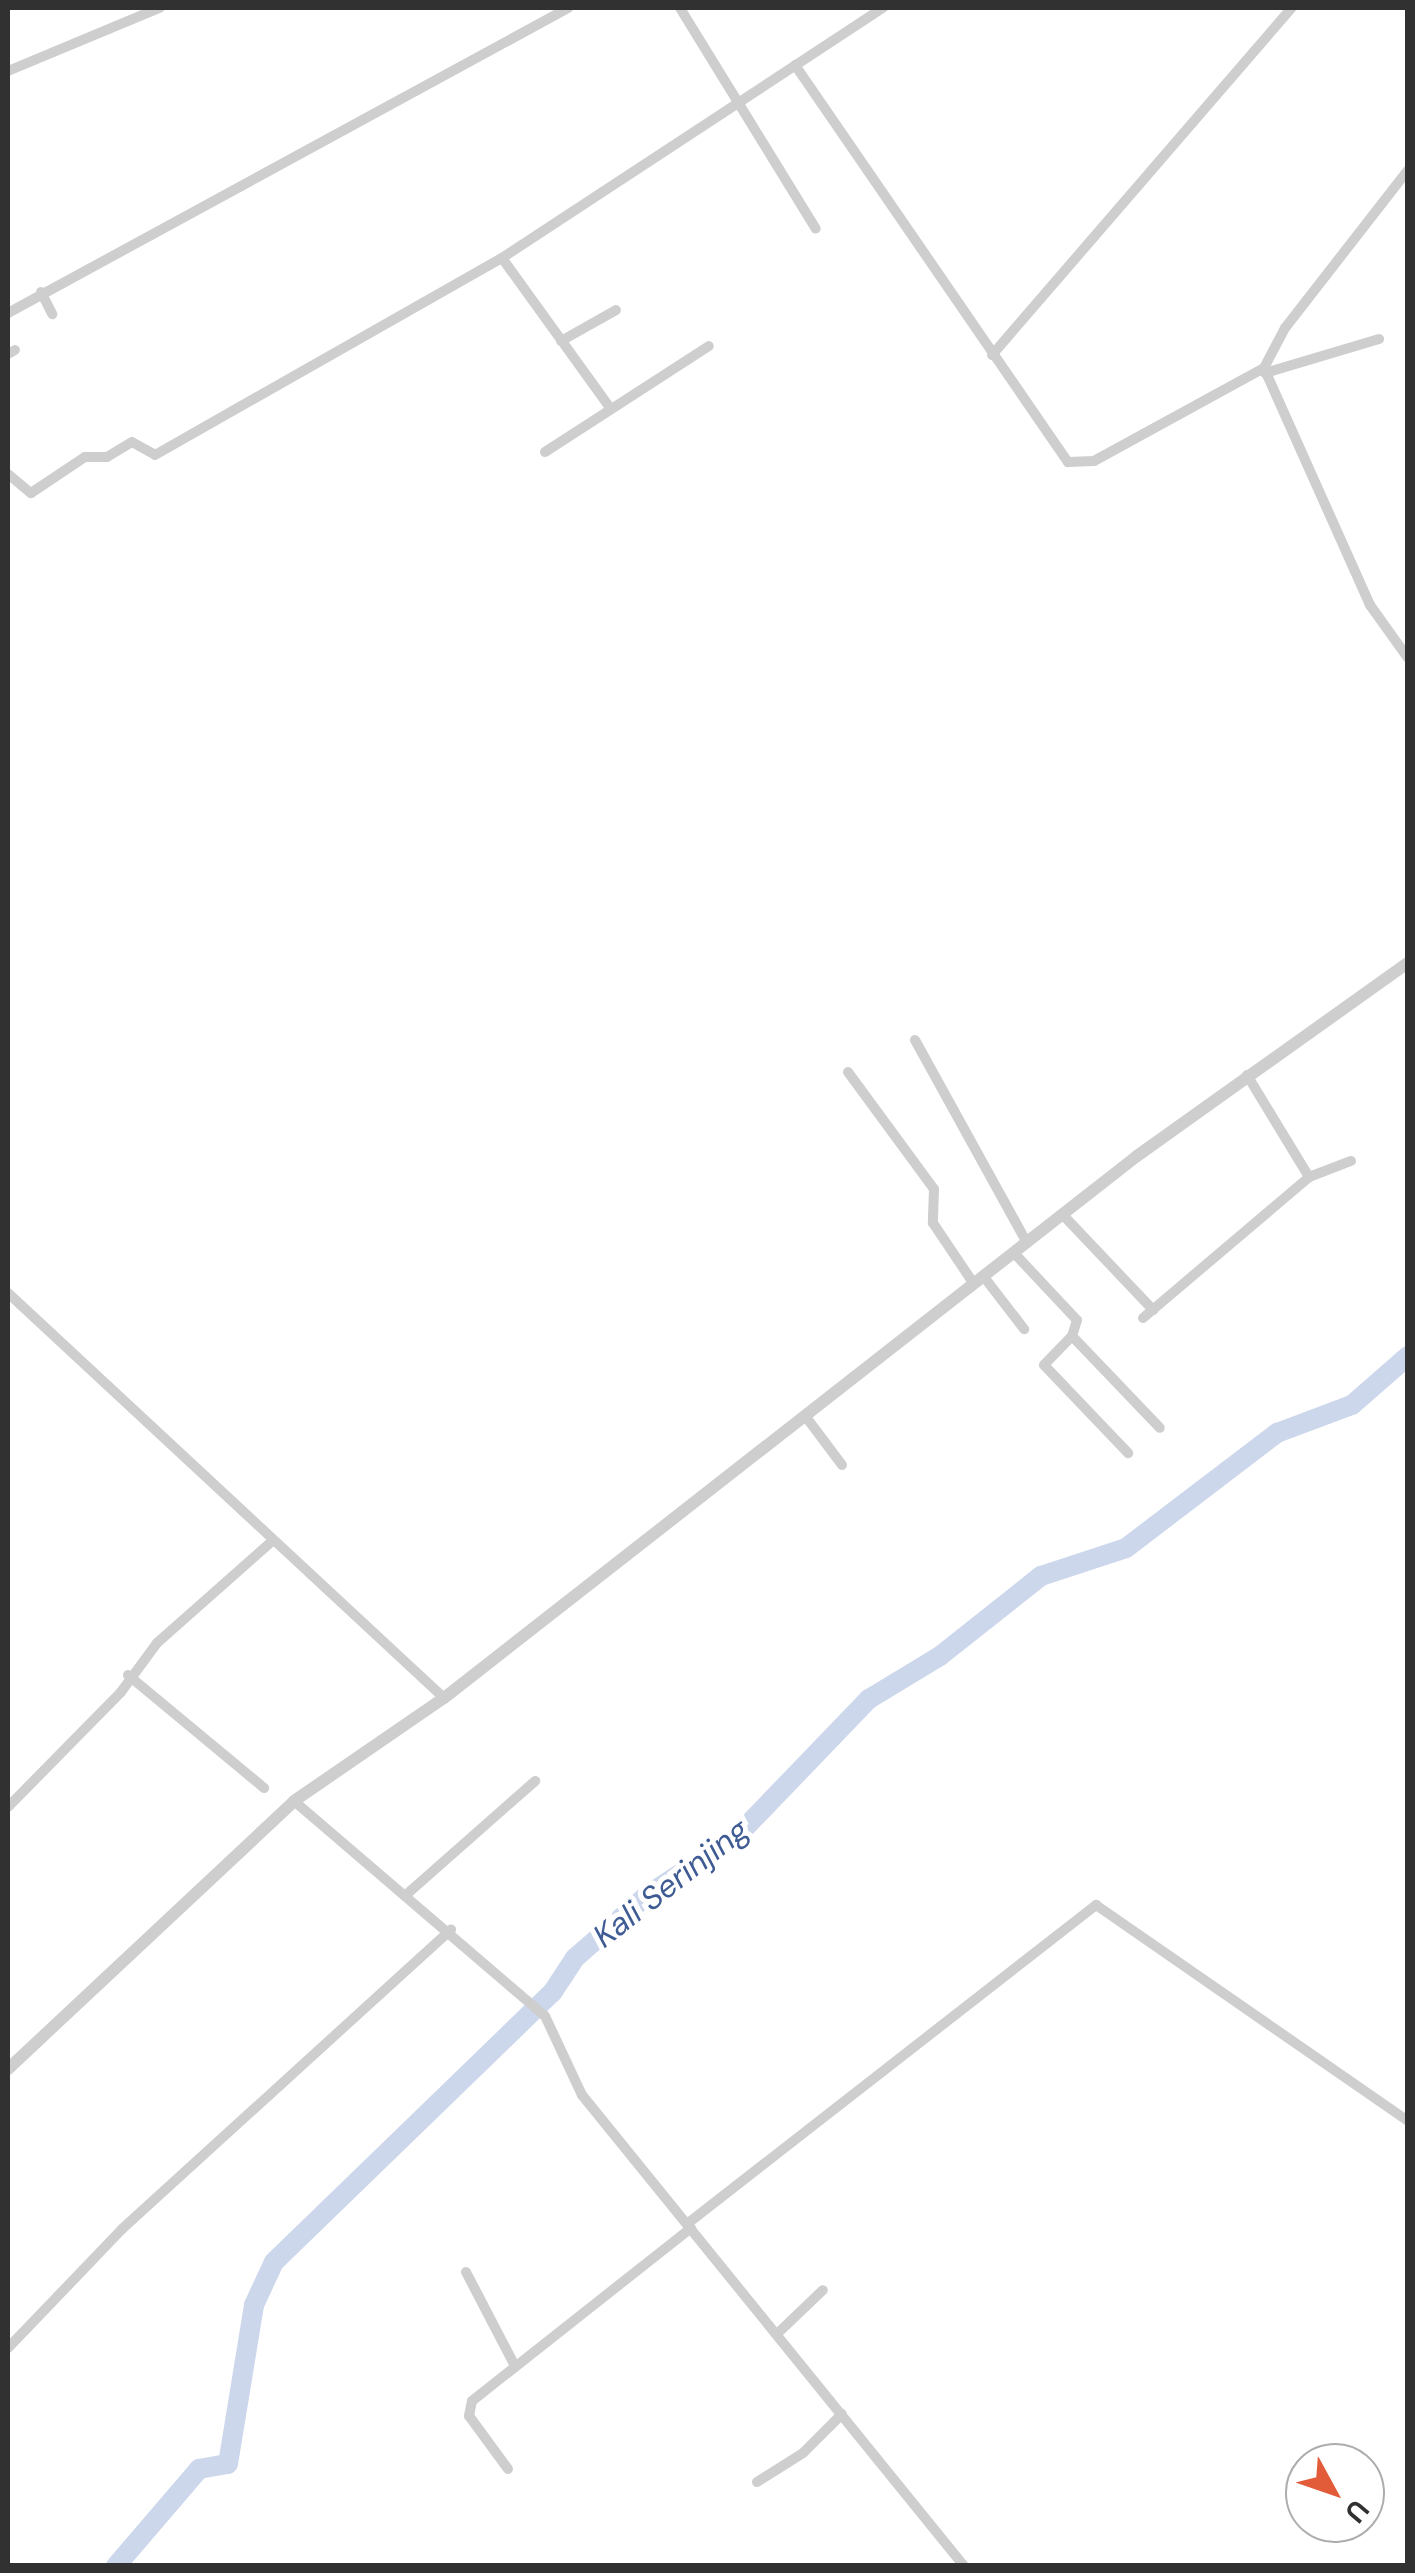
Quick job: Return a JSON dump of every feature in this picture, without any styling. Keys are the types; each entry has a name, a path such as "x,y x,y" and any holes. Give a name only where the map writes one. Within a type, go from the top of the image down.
{"street":[{"path":"8,71 159,8"},
{"path":"8,313 40,292 568,8"},
{"path":"680,8 816,229"},
{"path":"8,474 27,494 86,458 108,457 134,441 155,456 502,258 883,8"},
{"path":"992,355 1291,8"},
{"path":"794,65 1060,455 1078,466 1264,371 1380,340"},
{"path":"1264,371 1285,328 1408,170"},
{"path":"502,258 611,409"},
{"path":"40,292 52,314"},
{"path":"561,340 616,310"},
{"path":"546,452 710,346"},
{"path":"1264,371 1370,605 1408,658"},
{"path":"8,2069 294,1802 444,1698 1247,1075 1408,963"},
{"path":"915,1040 1027,1243"},
{"path":"848,1072 934,1189 933,1222 979,1281 1024,1329"},
{"path":"1247,1075 1309,1177"},
{"path":"1063,1215 1148,1314 1309,1177 1352,1161"},
{"path":"1014,1253 1077,1320 1072,1336 1044,1366 1128,1453"},
{"path":"8,1293 271,1542 444,1698"},
{"path":"1072,1336 1160,1428"},
{"path":"806,1417 842,1465"},
{"path":"8,1807 121,1692 128,1675 271,1542"},
{"path":"128,1675 264,1788"},
{"path":"407,1894 535,1780"},
{"path":"294,1802 451,1930 544,2016 582,2095 964,2566"},
{"path":"508,2469 469,2411 515,2366 1096,1905 1408,2121"},
{"path":"8,2348 122,2230 451,1930"},
{"path":"466,2272 515,2366"},
{"path":"778,2333 823,2290"},
{"path":"757,2482 804,2454 842,2414"}],"waterway":[{"name":"Kali Serinjing","path":"116,2566 199,2469 228,2464 254,2305 274,2262 552,1993 575,1958 646,1896 736,1837 869,1699 940,1656 1041,1576 1126,1548 1277,1433 1352,1405 1408,1356"}]}
